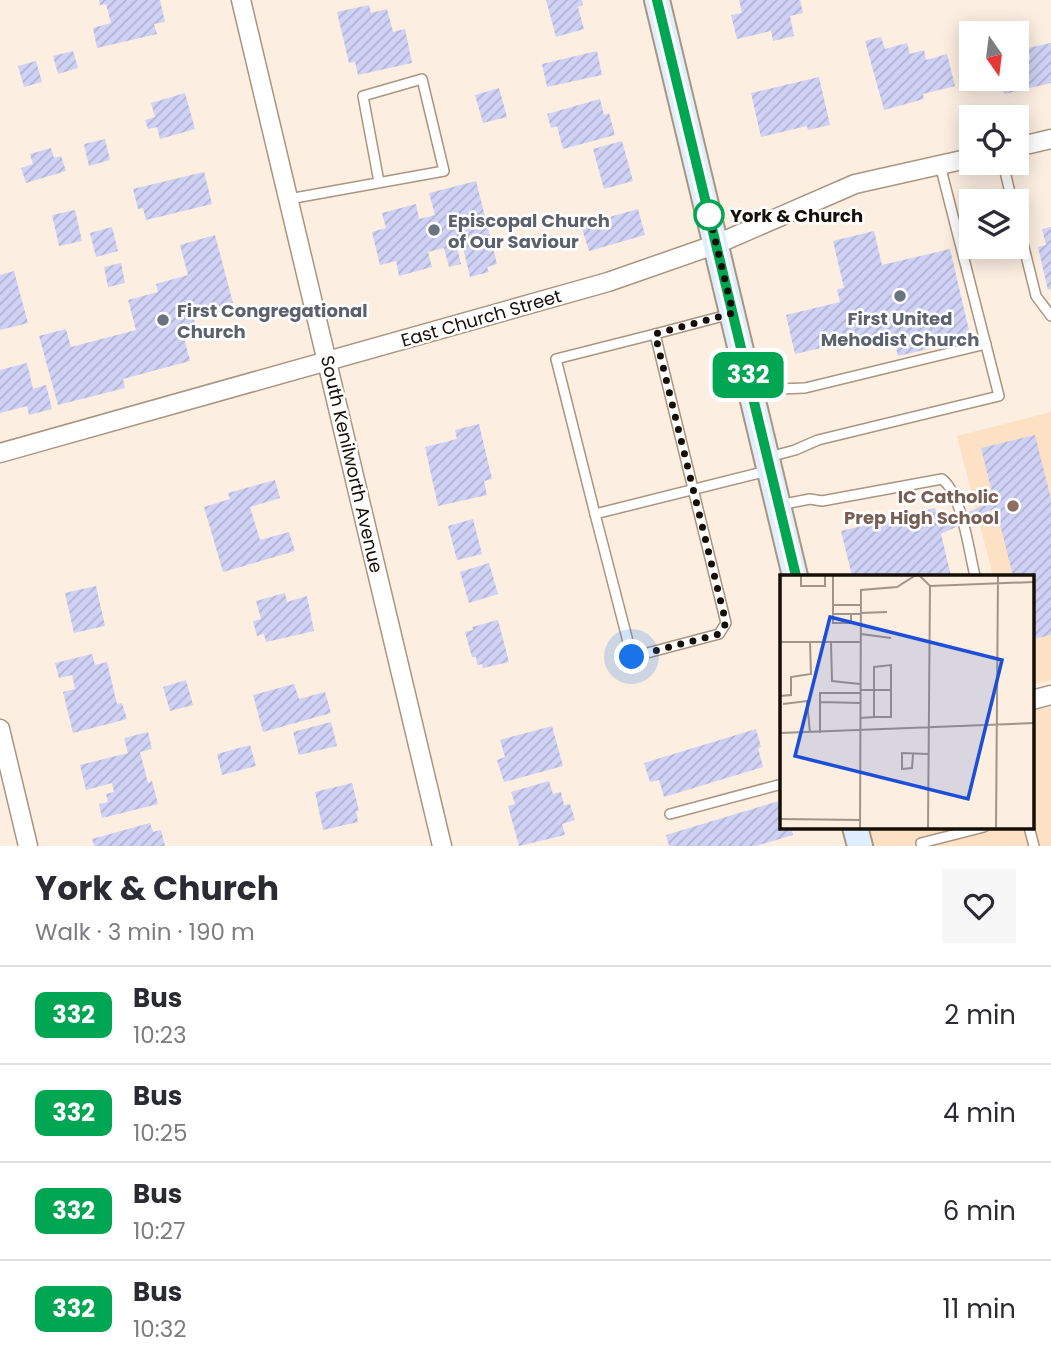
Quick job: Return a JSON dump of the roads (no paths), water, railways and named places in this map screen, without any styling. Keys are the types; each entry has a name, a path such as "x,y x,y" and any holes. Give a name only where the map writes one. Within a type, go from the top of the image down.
{"main road":[{"path":"657,0 796,575"},
{"path":"855,828 860,846"}],"street":[{"name":"South Kenilworth Avenue","path":"241,0 442,846"},
{"path":"1029,144 1051,139"},
{"name":"East Church Street","path":"0,453 608,282 716,244 855,184 959,161"},
{"path":"1034,699 1051,695"},
{"path":"0,729 29,846"}],"lane":[{"path":"289,199 444,171 422,79 363,96 379,182"},
{"path":"595,514 692,489 769,463 818,440 999,396 940,165"},
{"path":"1027,259 1036,296 1051,316"},
{"path":"655,334 726,623 719,634 632,657 556,359 733,313"},
{"path":"753,396 780,389 805,388 986,344"},
{"path":"779,505 810,499 822,501 942,479 950,485 957,503 975,575"},
{"path":"670,814 780,785"},
{"path":"922,846 921,843 980,828"},
{"path":"1029,828 1034,846"}],"place":[{"name":"York & Church","path":"709,215"},
{"name":"Episcopal Church of Our Saviour","path":"434,230"},
{"name":"First United Mehodist Church","path":"900,296"},
{"name":"First Congregational Church","path":"163,320"},
{"name":"IC Catholic Prep High School","path":"1013,506"}]}
